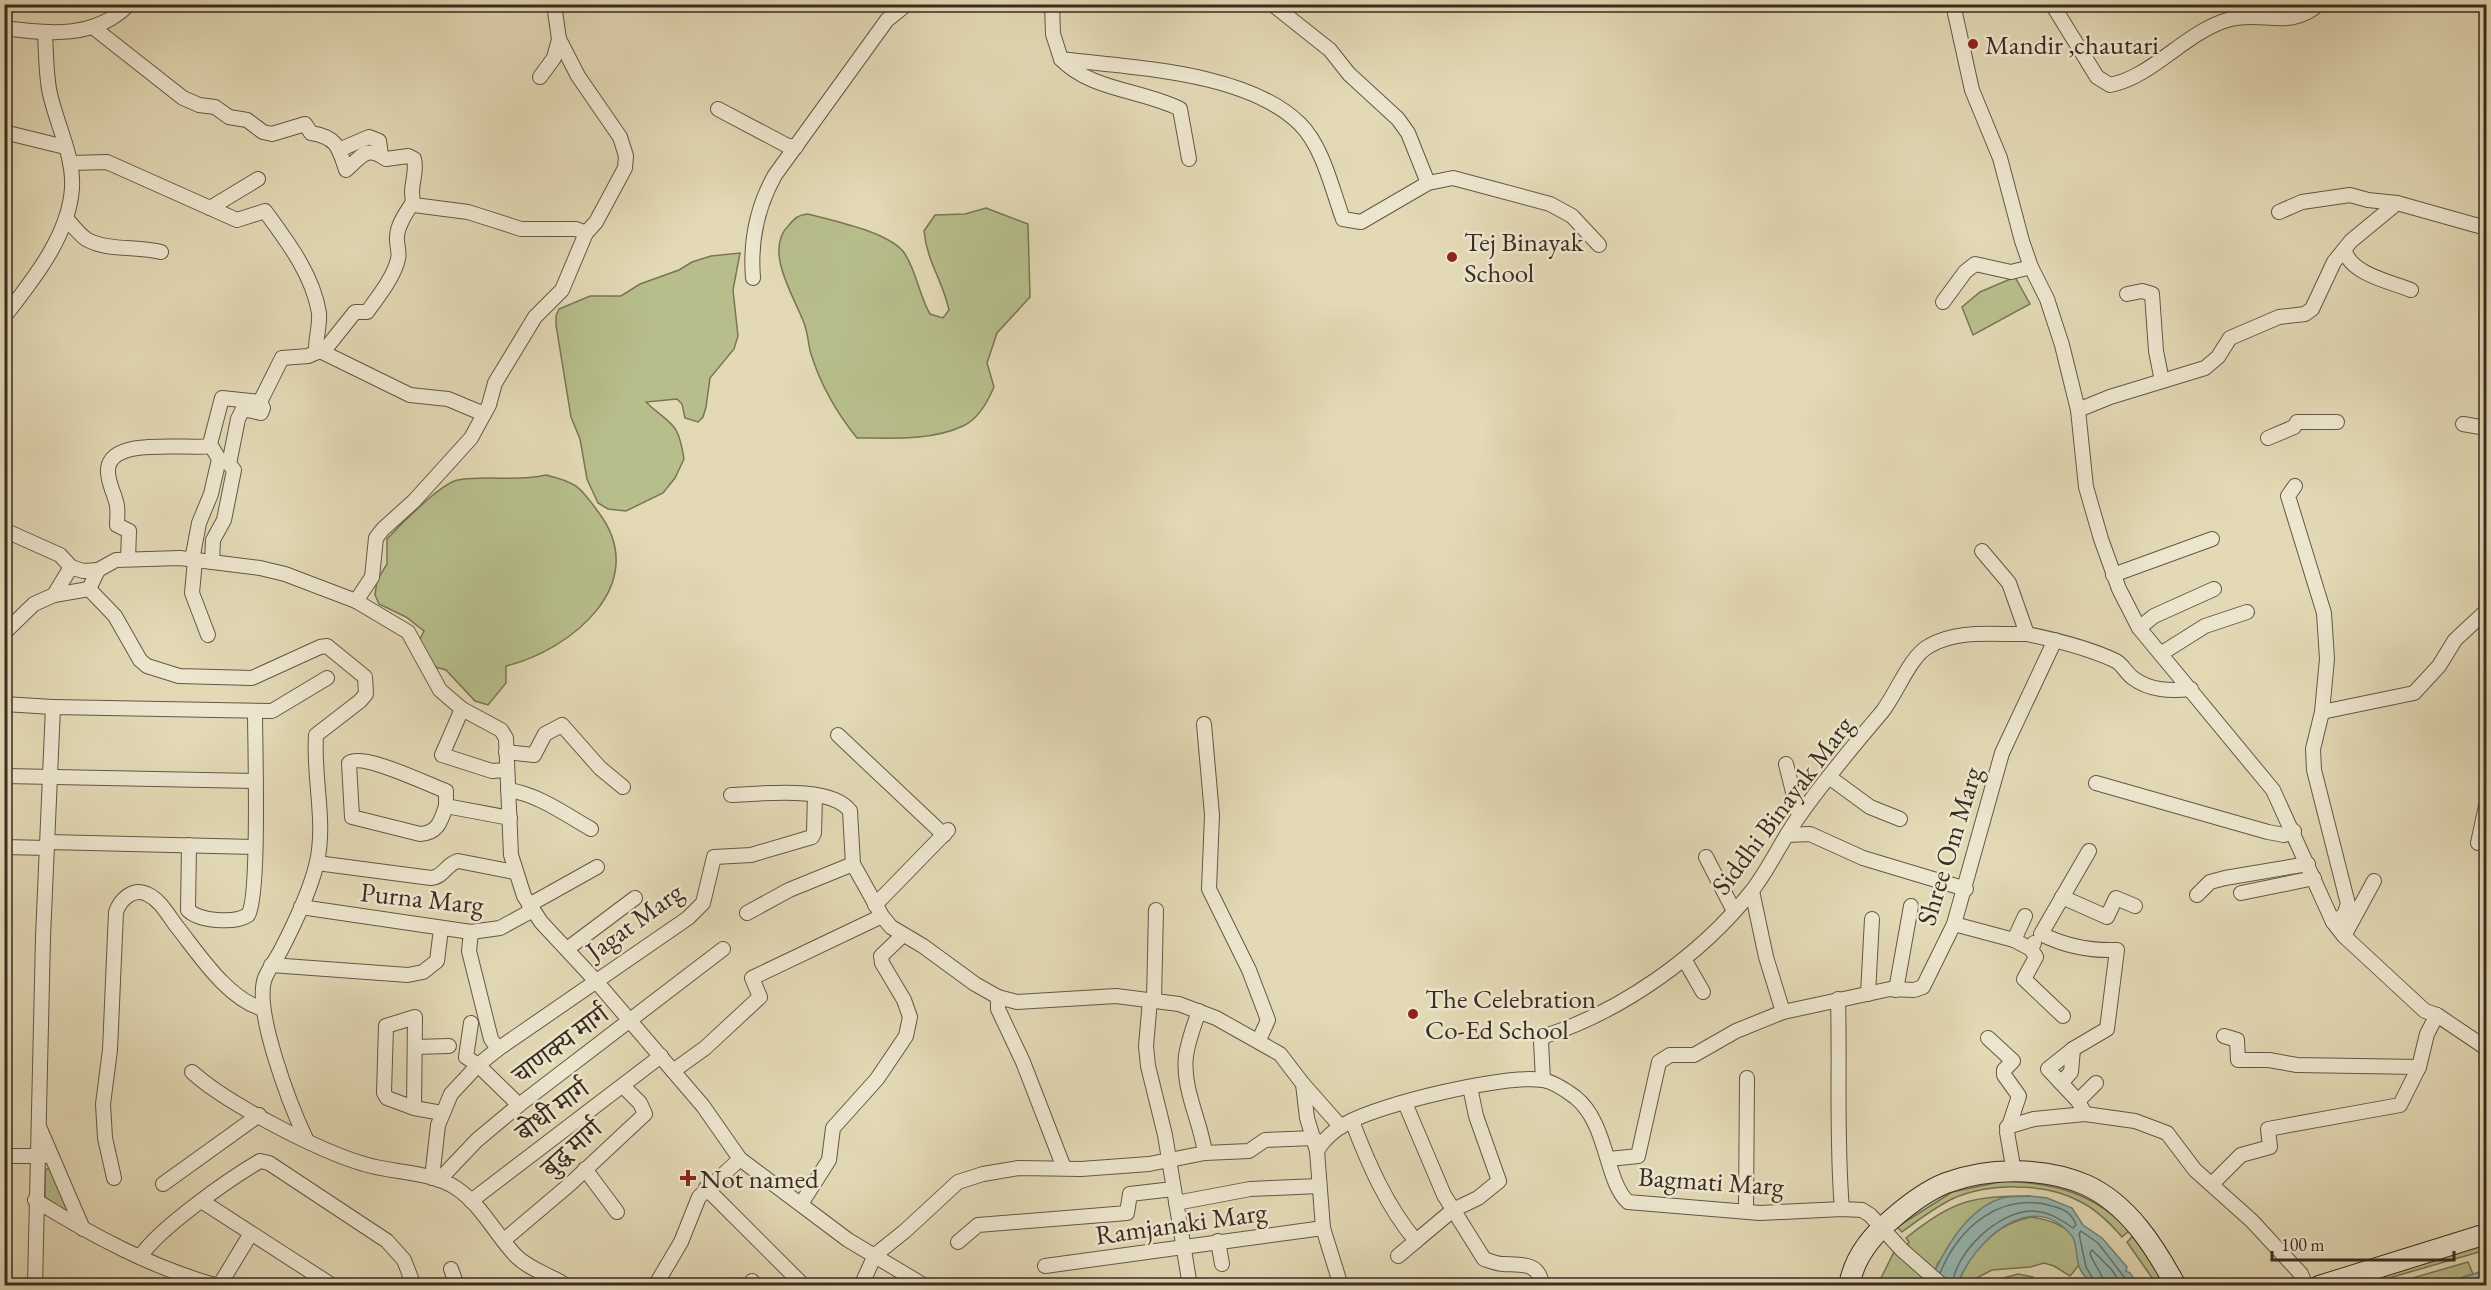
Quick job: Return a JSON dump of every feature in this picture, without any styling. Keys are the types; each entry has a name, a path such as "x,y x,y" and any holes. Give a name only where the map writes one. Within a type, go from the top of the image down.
{"main road":[{"path":"1849,1286 1860,1255 1882,1227 1916,1199 1946,1183 1964,1178 2014,1172 2070,1179 2103,1195 2128,1217 2158,1251 2176,1286"},
{"path":"2319,1286 2487,1234"}],"street":[{"path":"4,28 45,34 94,28 129,4"},
{"path":"356,601 372,577 376,538 414,501 471,438 484,414 495,383 535,317 562,290 586,233 596,222 625,168 626,156 620,137 578,76 560,39 554,4"},
{"path":"753,278 753,237 764,195 888,20 907,4"},
{"path":"1052,4 1053,34 1060,59 1071,70 1089,78 1163,101 1180,109 1189,159"},
{"path":"1272,4 1330,50 1349,74 1398,119 1407,133 1428,183"},
{"path":"1953,4 1972,90 2000,158 2031,267 2047,299 2059,336 2078,410 2082,470 2101,540 2113,575 2139,628 2258,769 2273,790 2294,831 2333,922 2344,936 2425,1011 2437,1015 2487,1048"},
{"path":"2052,4 2097,77 2110,85 2137,75 2179,45 2230,19 2299,18 2319,4"},
{"path":"94,28 183,98 199,105 215,107 229,117 248,120 263,132 272,134 305,124 311,133 326,135 341,149 346,170 367,152 375,151 386,159 408,156 414,159 416,166 410,186 414,205 468,212 521,229 576,229 586,233"},
{"path":"4,317 40,271 66,218 72,188 70,164 49,90 45,34"},
{"path":"540,77 554,58 560,39"},
{"path":"1060,59 1164,70 1235,88 1268,101 1300,124 1312,141 1326,170 1343,219 1361,222 1428,183 1453,178 1550,204 1572,216 1599,245"},
{"path":"718,109 786,145 796,147"},
{"path":"8,133 65,147"},
{"path":"341,149 369,137 379,141 381,155"},
{"path":"70,164 107,162 145,185 237,220 265,212 296,253 316,303 319,315 316,350 410,395 448,399 484,414"},
{"path":"210,208 258,179"},
{"path":"2279,212 2302,202 2350,195 2368,201 2397,203 2487,228"},
{"path":"260,402 282,358 308,356 321,352 355,312 367,312 398,262 400,253 396,238 399,225 413,202"},
{"path":"2078,410 2205,368 2218,357 2230,339 2251,327 2279,317 2305,314 2312,309 2334,262 2358,234 2397,203"},
{"path":"66,218 86,238 109,247 139,246 161,252"},
{"path":"2345,251 2352,263 2370,274 2411,290"},
{"path":"1943,302 1965,272 1975,264 2011,272 2031,267"},
{"path":"2127,294 2142,291 2152,294 2156,351 2162,381"},
{"path":"208,635 192,593 199,523 211,494 219,459 211,446 222,398 260,402"},
{"path":"212,562 213,540 224,520 234,470 229,465 238,419 243,410 261,413 263,408 260,402"},
{"path":"2268,438 2294,428 2297,422 2337,422"},
{"path":"2463,424 2487,428"},
{"path":"128,559 129,531 117,525 117,506 108,482 108,466 116,454 142,447 211,446"},
{"path":"2295,486 2288,496 2312,570 2327,636 2322,712 2313,749 2314,770 2348,904 2344,915 2333,922"},
{"path":"4,530 60,555 71,567 83,571 98,570 116,560 128,559 194,560 260,568 285,574 356,601 408,632 441,690 462,709 501,730 506,738 511,855 514,872 531,908 703,1106 740,1159 848,1240 925,1286"},
{"path":"2113,575 2212,539"},
{"path":"1982,551 2009,583 2027,634"},
{"path":"54,595 71,567"},
{"path":"89,589 98,570"},
{"path":"4,633 34,604 54,595 89,589"},
{"path":"89,589 115,616 140,660 160,671 179,676 252,678 320,647 327,646 361,672 366,683 366,694 316,735 315,780 321,832 317,863 301,907 271,965 261,991 263,1009 286,1089 306,1138"},
{"path":"2139,628 2174,606 2214,589"},
{"path":"2322,712 2414,693 2439,666 2456,640 2487,611"},
{"path":"2162,653 2205,626 2247,612"},
{"name":"Siddhi Binayak Marg","path":"1543,1080 1541,1041 1545,1036 1607,1011 1684,959 1752,891 1799,816 1890,702 1917,656 1927,646 1953,635 2027,634 2055,640 2119,662 2132,678 2146,685 2162,690 2191,689"},
{"name":"Shree Om Marg","path":"1609,1158 1638,1156 1659,1062 1663,1058 1670,1055 1694,1055 1736,1031 1783,1012 1839,999 1923,987 1954,924 1966,889 2002,753 2055,640"},
{"path":"4,704 272,711 327,678"},
{"path":"36,1285 35,1200 53,706"},
{"path":"462,709 442,755 492,771 506,770"},
{"path":"189,845 188,910 200,918 243,918 251,910 255,847 255,712"},
{"path":"1204,724 1212,815 1209,889 1250,970 1268,1020 1259,1040"},
{"path":"506,752 534,755 545,734 557,725 562,725 600,768 623,787"},
{"path":"673,1071 705,1048 760,997 752,978 878,911 947,832 838,735"},
{"path":"358,759 373,763 446,791 446,806 440,824 428,833 420,834 352,817 349,763 358,759"},
{"path":"1786,764 1799,816"},
{"path":"4,776 255,781"},
{"path":"1829,777 1870,807 1900,819"},
{"path":"2096,783 2268,832 2284,835 2294,831"},
{"path":"508,790 520,791 591,829"},
{"path":"731,795 833,797 850,811 853,864 878,911 903,935 998,997 1017,1002 1090,996 1152,1000 1199,1011 1259,1040 1280,1054 1303,1084 1346,1124 1401,1224 1416,1241"},
{"name":"Jagat Marg","path":"435,1179 442,1113 451,1094 478,1065 595,980 651,945 703,903 714,858 751,855 812,837 815,795"},
{"path":"446,806 510,818"},
{"path":"2478,843 2487,806"},
{"path":"1787,835 1810,834 1863,858 1966,889"},
{"path":"4,847 189,845 255,847"},
{"path":"2031,949 2089,851"},
{"path":"1706,857 1734,911"},
{"path":"317,863 431,878 440,877 453,862 458,861 514,872"},
{"path":"747,913 789,890 853,864"},
{"path":"2197,895 2210,882 2224,878 2308,864"},
{"name":"Purna Marg","path":"301,907 471,932 500,928 597,867"},
{"path":"2241,893 2314,878"},
{"path":"2344,936 2374,881"},
{"path":"1752,891 1766,957 1783,1012"},
{"path":"114,1178 105,1138 103,1104 110,1050 116,912 120,901 133,893 146,893 160,903 206,962 237,995 251,1005 263,1009"},
{"path":"2062,897 2107,917 2116,898 2135,906"},
{"path":"567,949 635,898"},
{"path":"1896,990 1911,906"},
{"path":"1156,910 1152,1000 1146,1046 1148,1066 1170,1162 1190,1286"},
{"path":"2014,940 2025,916"},
{"path":"1868,994 1872,919"},
{"path":"1954,924 2014,940 2031,949 2036,957 2024,979 2062,1016"},
{"path":"271,965 408,975 423,972 436,961 441,929"},
{"path":"471,932 469,951 491,1039 498,1049"},
{"path":"2041,934 2061,944 2101,951 2117,950 2107,1029 2073,1049 2048,1069 2078,1101 2085,1114"},
{"path":"801,1204 829,1160 833,1128 878,1079 906,1036 910,1017 904,1000 882,963 881,956 903,935"},
{"name":"चाणक्य मार्ग","path":"435,1179 519,1105 723,949"},
{"path":"1684,959 1704,992"},
{"path":"998,997 998,1009 1023,1062 1064,1168"},
{"path":"1839,999 1841,1050 1837,1153 1842,1209"},
{"path":"1199,1011 1186,1057 1196,1123 1203,1135 1205,1153"},
{"path":"2212,1184 2241,1155 2270,1147 2268,1129 2400,1105 2419,1067 2427,1034 2437,1015"},
{"path":"414,1108 415,1017 386,1026 384,1093 387,1098 396,1103 414,1108 442,1113"},
{"path":"471,1023 466,1057 478,1065"},
{"path":"2224,1036 2237,1040 2238,1060 2269,1060 2297,1065 2419,1067"},
{"path":"1988,1038 2013,1061 2004,1070 2004,1074 2019,1096 2007,1127 2014,1172"},
{"path":"415,1047 449,1046"},
{"path":"2061,1083 2071,1072 2073,1049"},
{"name":"बोधी मार्ग","path":"471,1202 624,1087 661,1056"},
{"name":"चाणक्य मार्ग","path":"478,1065 519,1105"},
{"path":"192,1072 258,1115 364,1164 435,1179 456,1187 523,1262 567,1286"},
{"path":"1746,1211 1747,1078"},
{"path":"861,1286 875,1255 958,1182 984,1174 1019,1168 1109,1167 1170,1162 1205,1153 1249,1151 1265,1140 1321,1143 1346,1124 1405,1103 1470,1087 1543,1080"},
{"name":"Bagmati Marg","path":"1543,1080 1575,1097 1589,1112 1609,1158 1621,1196 1628,1202 1760,1213 1862,1210 1882,1227 1902,1250 1943,1286"},
{"path":"2078,1101 2096,1083"},
{"path":"1303,1084 1307,1118 1315,1144 1323,1228 1341,1286"},
{"name":"बुद्ध मार्ग","path":"504,1240 645,1114 640,1103 624,1087"},
{"path":"1398,1256 1453,1210 1478,1198 1499,1181 1476,1116 1470,1087"},
{"path":"1405,1103 1453,1210 1484,1259 1503,1264 1522,1263 1533,1270 1542,1281 1542,1286"},
{"path":"2007,1127 2034,1119 2085,1114 2135,1121 2167,1133 2175,1140 2181,1154 2252,1221 2301,1274 2306,1286"},
{"path":"163,1184 258,1115"},
{"path":"39,1127 54,1156 83,1229"},
{"path":"4,1156 54,1156"},
{"path":"655,1286 681,1242 699,1197 706,1188 740,1159"},
{"path":"140,1257 149,1242 260,1161 269,1163 391,1245 404,1260 414,1286"},
{"path":"585,1169 617,1212"},
{"path":"1176,1203 1250,1189 1319,1186"},
{"path":"706,1188 802,1282"},
{"path":"958,1242 978,1225 1127,1213 1130,1194 1173,1189"},
{"path":"35,1200 83,1229 185,1281 219,1286 250,1234"},
{"path":"203,1202 333,1286"},
{"name":"Ramjanaki Marg","path":"1045,1266 1323,1228"},
{"path":"1218,1241 1222,1264"},
{"path":"451,1269 457,1286"}],"green space":[{"path":"986,208 1028,224 1030,297 997,333 987,363 994,387 986,404 969,423 951,431 911,438 857,438 842,418 819,377 805,327 783,273 779,247 782,235 795,219 808,214 861,228 888,240 905,254 930,314 943,318 949,310 928,252 924,231 935,215 965,214"},
{"path":"740,253 733,290 738,336 734,349 710,378 703,417 698,422 685,418 682,404 677,399 646,402 672,425 679,437 684,459 675,478 663,493 626,511 608,509 598,503 587,479 580,439 571,417 556,325 559,309 590,296 621,296 640,284 679,270 692,262 711,256"},
{"path":"2015,277 2030,304 1973,335 1962,307 1980,292"},
{"path":"546,475 572,483 587,497 613,539 616,565 610,588 597,610 578,629 555,645 531,658 506,666 506,683 488,705 475,701 446,670 432,666 422,653 420,639 424,631 406,617 379,604 375,595 377,580 387,564 387,539 421,505 458,480"},
{"path":"49,1168 52,1170 68,1213 45,1197 45,1170"},
{"path":"2004,1181 2040,1184 2088,1199 2102,1207 2129,1231 2122,1237 2097,1212 2065,1195 2049,1190 2016,1187 1966,1194 1939,1206 1902,1232 1897,1227 1952,1192"},
{"path":"2030,1196 2002,1198 1938,1263 1928,1285 1877,1286 1893,1254 1896,1251 1902,1254 1909,1242 1906,1238 1937,1215 1978,1199"},
{"path":"2031,1217 2060,1225 2073,1237 2079,1265 2070,1276 2044,1263 2030,1267 1992,1270 1957,1286 1969,1261 1985,1241 2006,1226"},
{"path":"2133,1236 2167,1285 2157,1285 2127,1242"},
{"path":"2486,1244 2486,1250 2365,1285 2346,1286"},
{"path":"2468,1262 2473,1274 2439,1285 2385,1286"},
{"path":"2018,1274 2033,1277 2029,1285 1978,1285"}],"water":[{"path":"2030,1196 2047,1198 2072,1208 2083,1225 2102,1238 2127,1267 2126,1271 2138,1285 2093,1285 2079,1267 2072,1236 2056,1222 2039,1216 2022,1218 2005,1226 1989,1238 1965,1269 1957,1285 1928,1286 1956,1234 1977,1212 2002,1198"},
{"path":"2486,1270 2486,1285 2439,1285"}],"place":[{"name":"Mandir ,chautari","path":"1973,44"},
{"name":"Tej Binayak School","path":"1452,257"},
{"name":"The Celebration Co-Ed School","path":"1413,1014"},
{"name":"Not named","path":"688,1178"}]}
